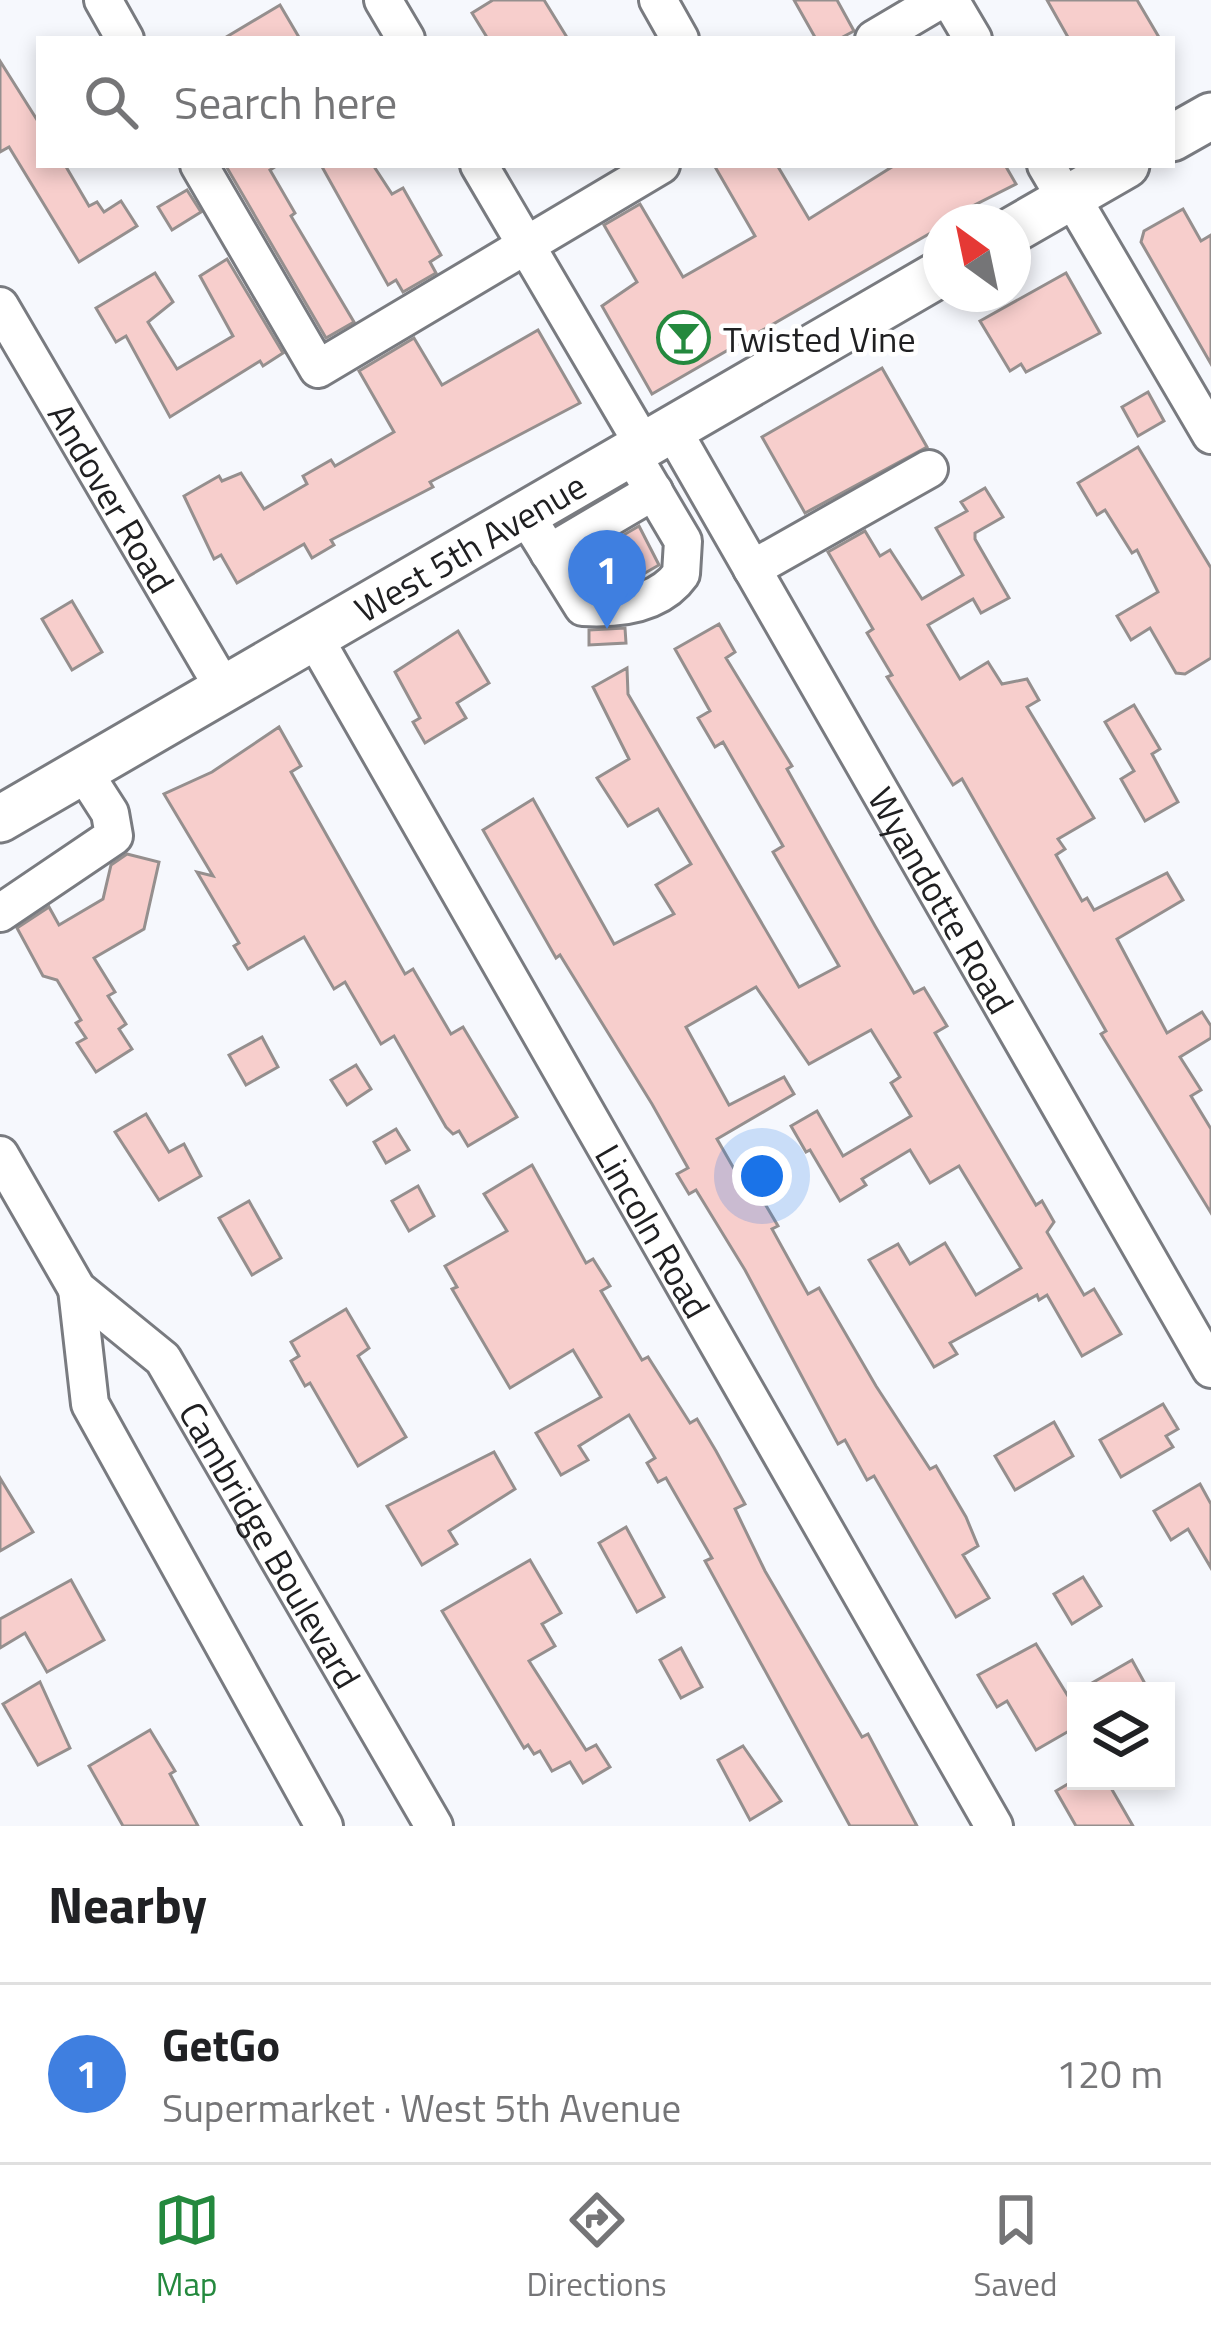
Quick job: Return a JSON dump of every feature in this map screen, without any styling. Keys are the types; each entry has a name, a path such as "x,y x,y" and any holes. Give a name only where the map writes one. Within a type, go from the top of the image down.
{"main road":[{"path":"1175,136 1211,116"},
{"path":"1031,214 1061,187 1117,168"},
{"name":"West 5th Avenue","path":"0,819 314,637 537,533 654,467 923,285"}],"street":[{"path":"103,0 123,36"},
{"path":"383,0 404,36"},
{"path":"658,0 678,36"},
{"path":"879,36 940,0"},
{"path":"950,0 971,36"},
{"path":"201,168 318,369 656,168"},
{"name":"Wyandotte Road","path":"481,168 654,467 709,494 1211,1369"},
{"path":"1061,187 1211,435"},
{"name":"Andover Road","path":"0,306 224,689"},
{"path":"654,467 709,494"},
{"path":"537,533 583,607 622,609 663,591 681,574 683,541 654,467"},
{"path":"752,568 929,469"},
{"name":"Lincoln Road","path":"314,637 994,1826"},
{"path":"0,913 114,836 110,813 83,771"},
{"name":"Cambridge Boulevard","path":"0,1155 77,1289 163,1359 434,1826"},
{"name":"Cambridge Boulevard","path":"77,1289 90,1404 324,1826"}],"building":[{"path":"493,0 544,0 566,36 486,36 472,13"},
{"path":"794,0 837,0 854,31 845,36 814,36"},
{"path":"1047,0 1137,0 1158,36 1067,36"},
{"path":"280,5 298,36 228,36"},
{"path":"0,61 36,118 36,168 67,168 89,206 97,202 104,212 121,201 137,226 79,262 9,147 0,152"},
{"path":"227,168 273,168 270,170 295,213 291,216 354,322 326,338"},
{"path":"323,168 375,168 392,194 403,188 441,255 430,262 436,273 403,292 396,280 388,285"},
{"path":"716,168 779,168 809,219 890,168 1007,168 1016,184 977,204 923,204 923,237 652,394 602,306 637,282 604,225 640,204 683,277 755,236"},
{"path":"187,190 201,212 172,230 158,207"},
{"path":"1183,209 1201,241 1211,235 1211,364 1141,242 1144,231"},
{"path":"227,259 283,353 263,366 260,361 170,417 126,336 116,342 96,308 155,273 173,302 148,322 177,369 233,336 200,276"},
{"path":"1066,273 1100,333 1026,372 1021,364 1010,371 980,321 996,312 1031,312 1031,293"},
{"path":"538,330 580,403 430,482 433,487 331,540 334,545 312,558 304,544 237,583 221,555 214,559 184,496 219,476 222,481 241,473 264,509 307,484 303,476 331,460 335,466 394,432 359,371 414,338 442,385"},
{"path":"882,368 927,447 805,513 762,437"},
{"path":"1148,392 1164,421 1138,436 1122,407"},
{"path":"1138,447 1211,568 1211,658 1185,674 1176,673 1150,628 1131,640 1117,616 1158,592 1137,550 1132,553 1105,510 1097,515 1078,483"},
{"path":"985,488 1003,517 975,533 975,539 1009,598 981,613 973,599 928,625 960,679 988,662 1002,684 1027,679 1039,700 1027,707 1094,818 1058,839 1065,849 1056,855 1082,901 1087,898 1094,910 1167,873 1183,900 1117,939 1167,1033 1202,1012 1211,1026 1211,1038 1180,1057 1201,1090 1191,1096 1211,1129 1211,1213 1101,1034 1106,1031 962,779 953,785 887,677 892,675 867,633 873,629 828,552 865,531 880,556 890,550 922,599 963,575 936,528 967,511 961,502"},
{"path":"639,526 659,565 631,581 599,585 584,558"},
{"path":"72,601 102,652 72,670 42,619"},
{"path":"719,624 735,652 726,658 792,766 787,769 914,993 924,988 947,1026 935,1033 1036,1205 1042,1201 1054,1222 1047,1232 1084,1295 1094,1289 1121,1334 1082,1356 1047,1295 1039,1300 1037,1295 950,1343 957,1354 934,1367 869,1260 898,1244 910,1264 945,1243 976,1295 1021,1268 959,1166 930,1183 910,1150 862,1179 866,1185 840,1201 810,1150 806,1152 791,1126 817,1111 843,1156 911,1116 891,1083 900,1077 871,1030 809,1064 756,987 686,1027 729,1105 784,1077 794,1094 717,1139 753,1202 761,1197 778,1226 772,1229 808,1294 819,1288 876,1386 930,1469 936,1466 966,1517 978,1546 963,1555 989,1598 956,1617 874,1476 867,1480 845,1440 838,1444 745,1270 696,1190 689,1194 677,1174 688,1168 652,1104 560,955 556,958 483,830 533,799 614,944 674,914 656,885 691,864 658,809 628,826 597,778 629,759 593,687 627,668 628,694 799,987 839,966 773,852 783,846 723,742 715,747 698,718 710,711 675,649"},
{"path":"625,628 626,643 589,645 589,630"},
{"path":"458,631 489,683 457,703 466,718 425,743 413,722 420,718 395,672"},
{"path":"1134,705 1160,749 1152,754 1178,802 1145,821 1121,779 1134,771 1105,722"},
{"path":"279,727 301,766 291,772 405,974 413,969 451,1034 463,1027 517,1117 468,1146 459,1131 453,1134 446,1127 394,1036 381,1044 345,982 334,989 304,937 248,969 234,946 239,943 197,872 213,876 164,794 212,772"},
{"path":"127,854 159,862 144,929 94,958 115,992 108,996 126,1024 119,1029 132,1049 96,1072 77,1043 86,1038 76,1023 81,1020 57,980 43,976 17,928 49,907 59,925 103,899 111,865"},
{"path":"262,1037 278,1067 246,1085 229,1055"},
{"path":"356,1065 371,1089 347,1105 331,1080"},
{"path":"146,1114 169,1152 184,1144 201,1176 159,1200 115,1132"},
{"path":"396,1129 409,1150 386,1163 374,1142"},
{"path":"532,1165 586,1263 593,1259 610,1286 601,1291 642,1360 648,1357 690,1423 697,1419 716,1451 745,1504 735,1509 765,1571 862,1737 868,1734 917,1826 850,1826 705,1561 712,1558 666,1478 658,1482 647,1463 655,1458 629,1415 579,1446 588,1460 561,1475 536,1433 601,1397 573,1350 510,1388 452,1289 457,1287 445,1266 507,1231 484,1194"},
{"path":"418,1186 434,1216 409,1231 392,1201"},
{"path":"249,1201 281,1258 252,1275 219,1218"},
{"path":"346,1309 369,1348 358,1356 406,1437 358,1466 310,1383 305,1386 291,1361 299,1356 291,1342"},
{"path":"1163,1404 1178,1429 1166,1436 1173,1447 1121,1477 1100,1440"},
{"path":"1054,1422 1073,1456 1015,1490 995,1456"},
{"path":"494,1452 515,1489 449,1531 457,1544 422,1565 387,1506"},
{"path":"0,1478 33,1532 0,1551"},
{"path":"1200,1484 1211,1504 1211,1568 1188,1529 1171,1540 1154,1511"},
{"path":"626,1527 664,1597 637,1612 599,1543"},
{"path":"530,1560 561,1613 542,1624 555,1646 529,1661 586,1750 596,1745 610,1767 583,1783 570,1762 552,1771 540,1751 534,1754 528,1745 524,1748 442,1611"},
{"path":"1083,1577 1101,1606 1072,1624 1054,1594"},
{"path":"71,1580 104,1640 47,1672 25,1633 0,1648 0,1619"},
{"path":"1036,1644 1067,1694 1067,1732 1036,1750 1007,1701 997,1707 978,1675"},
{"path":"681,1648 702,1687 681,1698 660,1660"},
{"path":"1132,1660 1144,1682 1094,1682"},
{"path":"40,1682 70,1748 38,1765 3,1704"},
{"path":"150,1730 175,1771 170,1774 198,1826 123,1826 89,1766"},
{"path":"743,1746 781,1801 750,1820 718,1760"},
{"path":"1067,1785 1067,1790 1112,1790 1133,1826 1076,1826 1056,1791"}],"place":[{"name":"Twisted Vine","path":"684,338"},
{"name":"GetGo","path":"607,629"}]}
